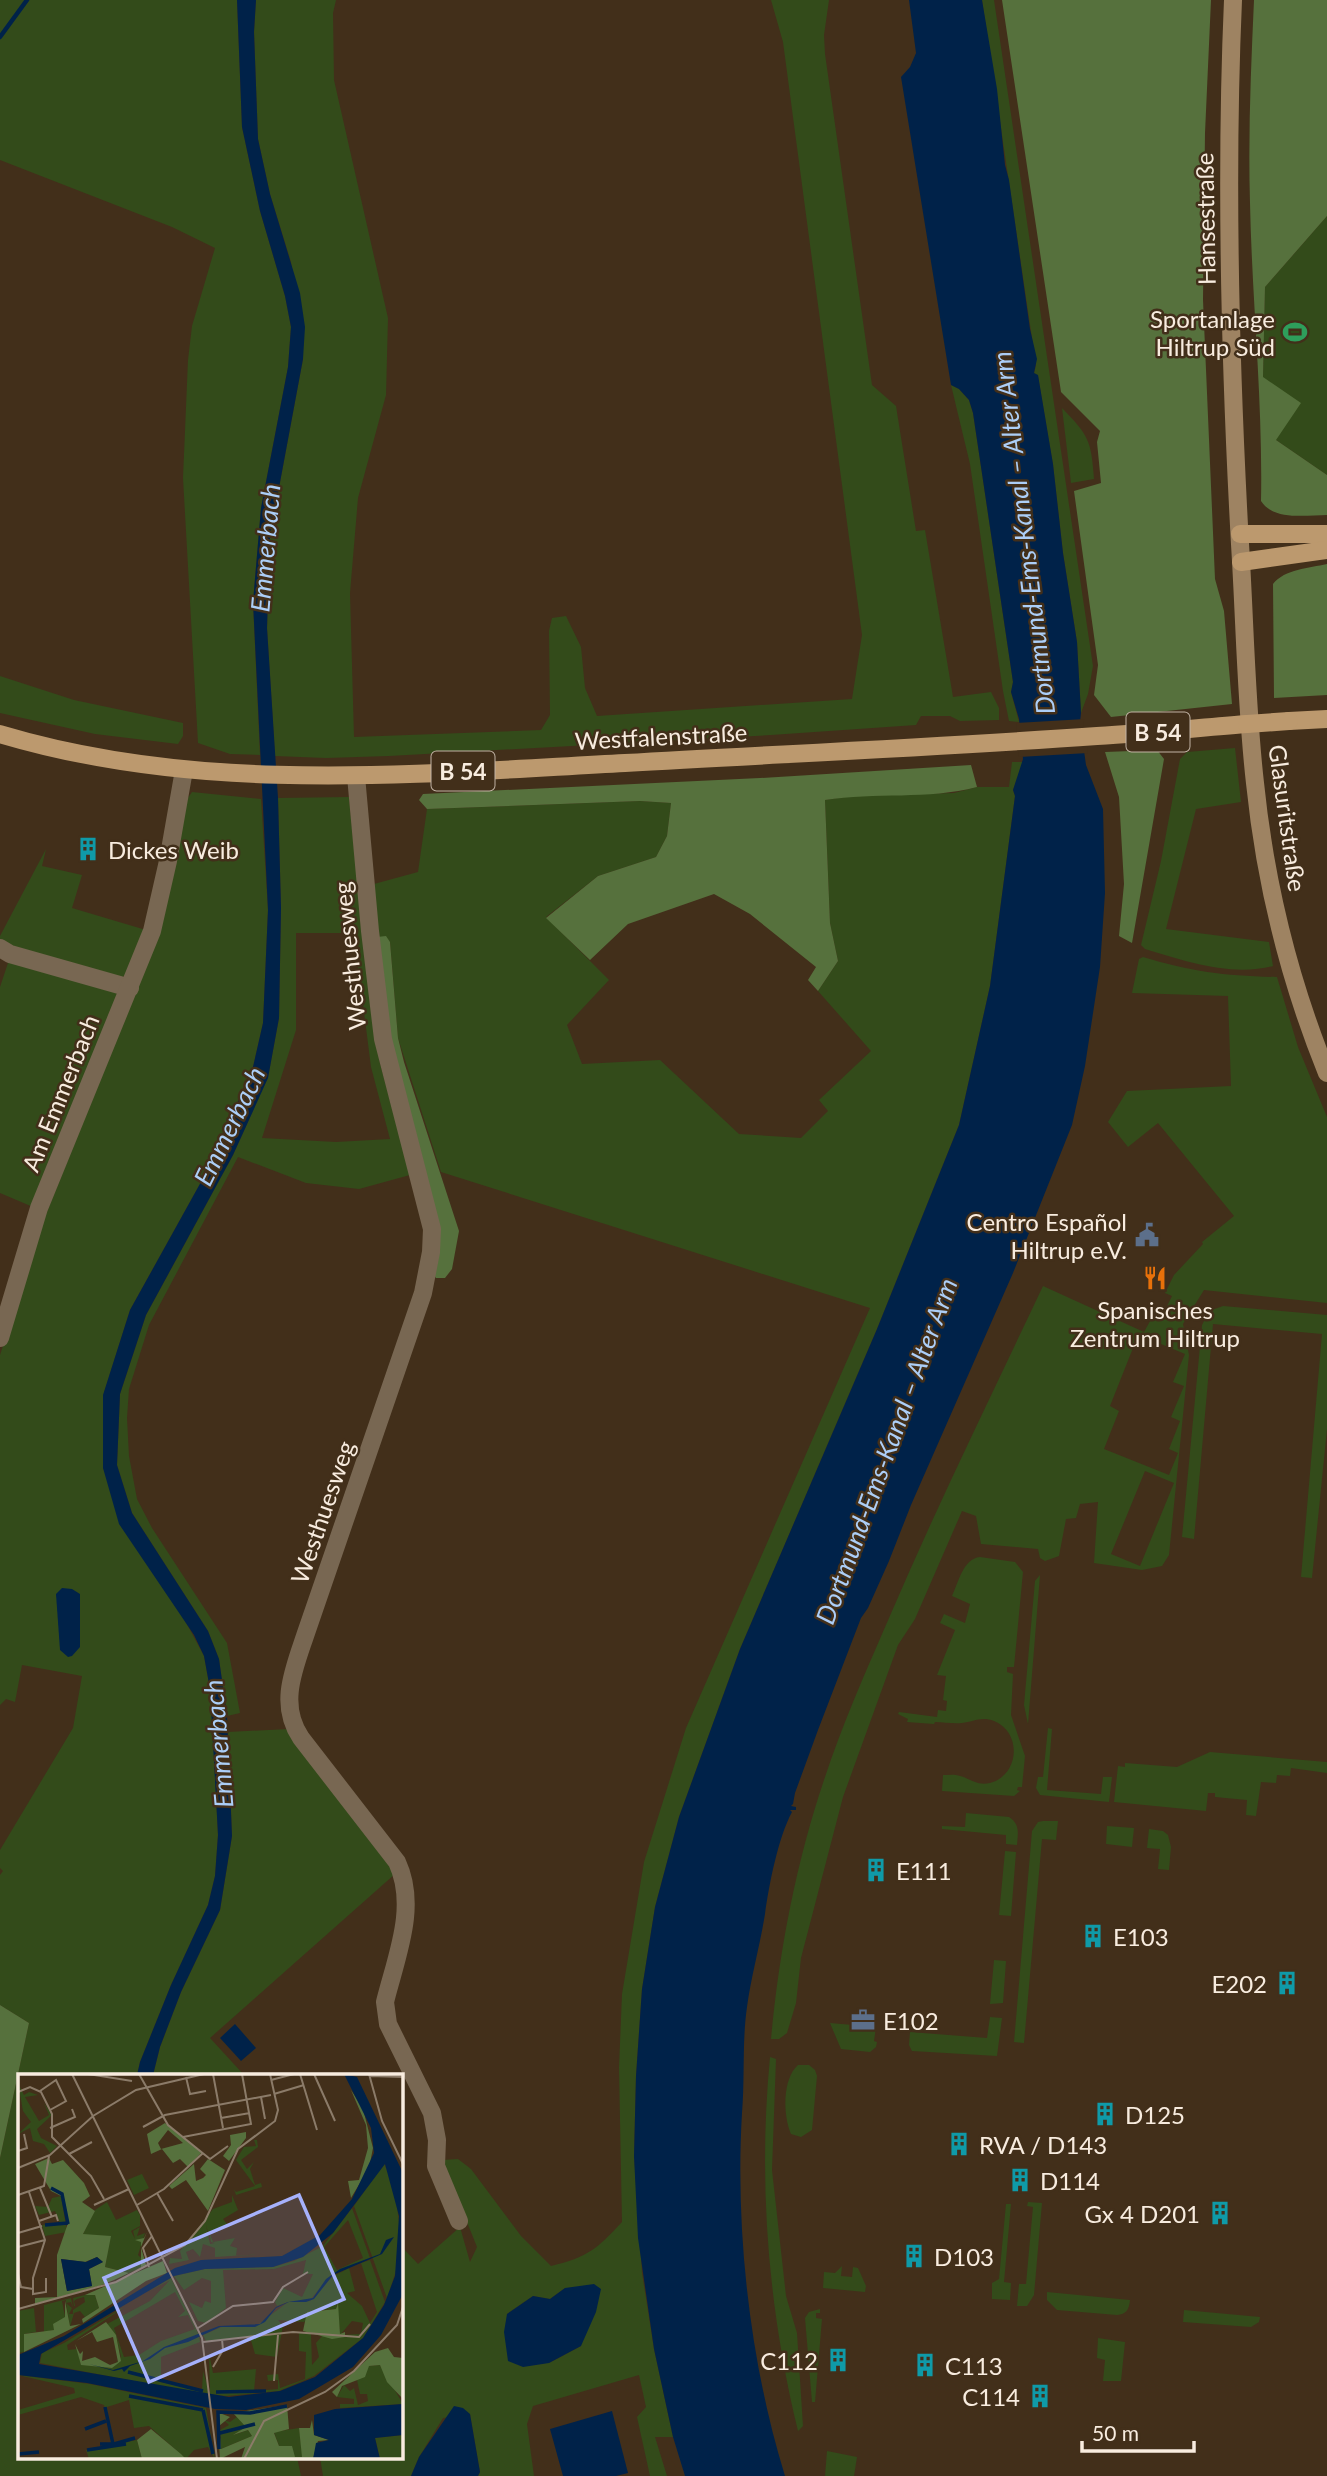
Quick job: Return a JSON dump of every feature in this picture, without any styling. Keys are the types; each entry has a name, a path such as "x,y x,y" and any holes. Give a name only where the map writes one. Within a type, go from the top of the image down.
{"main road":[{"name":"Hansestraße","path":"1233,0 1228,108 1229,239 1241,562"},
{"path":"1240,534 1327,534"},
{"path":"1241,562 1327,550"},
{"name":"Glasuritstraße","path":"1241,562 1255,784 1268,866 1288,958 1327,1073"},
{"name":"Westfalenstraße","path":"0,734 118,761 184,770 233,774 356,776 1096,737 1327,719"}],"street":[{"name":"Am Emmerbach","path":"0,1338 39,1208 152,930 184,770"},
{"name":"Westhuesweg","path":"356,776 383,1039 432,1230 423,1293 302,1645 291,1680 288,1705 292,1724 301,1738 397,1862 405,1879 406,1914 385,2002 385,2014 432,2113 437,2140 436,2166 459,2221"},
{"name":"Am Emmerbach","path":"0,948 10,954 130,988"}],"green space":[{"path":"0,0 237,0 242,127 260,211 285,296 291,327 288,367 261,508 253,602 260,755 230,754 198,743 183,478 192,326 215,248 172,227 0,160"},
{"path":"256,0 336,0 333,13 334,80 388,318 386,395 358,498 350,593 354,737 541,730 550,715 549,631 552,618 566,616 581,647 585,688 597,716 852,699 862,635 783,42 771,0 829,0 824,35 825,54 872,385 896,406 916,531 925,530 953,697 991,692 999,708 999,720 960,721 950,716 921,716 916,725 771,735 389,756 275,756 267,628 270,536 303,359 291,262 270,194 258,139 254,32"},
{"path":"982,0 994,0 1093,666 1081,713 1077,642 1053,465 1038,376 1034,373 1036,365"},
{"path":"1002,0 1211,0 1205,133 1203,300 1215,579 1224,611 1232,704 1111,717 1094,695 1098,665 1074,491 1101,483 1097,442 1100,431 1061,392"},
{"path":"1254,0 1327,0 1327,216 1265,287 1263,377 1301,403 1276,440 1327,475 1327,515 1282,514 1274,512 1261,501 1249,178"},
{"name":"Sportanlage Hiltrup Süd","path":"1327,216 1327,475 1276,440 1263,377 1265,287"},
{"path":"951,385 969,400 973,413 1013,682 1011,692 1019,722 1009,721 970,464"},
{"path":"1062,408 1087,439 1092,455 1094,479 1071,483"},
{"path":"1327,564 1327,695 1274,698 1273,584 1291,572"},
{"path":"0,676 74,700 183,723 183,736 178,744 95,734 0,713"},
{"path":"1235,748 1241,802 1196,809 1166,929 1269,942 1273,966 1257,969 1208,966 1145,949 1141,945 1161,861 1180,759 1187,752"},
{"path":"1157,750 1164,759 1132,943 1119,936 1124,884 1119,797 1105,752"},
{"path":"1012,762 1023,762 1013,790 1015,796 990,986 959,1125 877,1329 740,1649 679,1817 655,1907 642,1989 634,2155 642,2273 654,2349 673,2437 655,2437 667,2476 650,2476 637,2417 646,2407 639,2375 533,2406 527,2424 534,2476 478,2476 480,2472 470,2414 443,2418 419,2457 411,2476 323,2476 320,2458 402,2458 402,2247 418,2264 460,2227 470,2262 477,2247 442,2160 458,2159 471,2169 521,2236 551,2266 591,2251 622,2222 619,2068 622,1994 644,1862 686,1728 870,1308 441,1172 398,1038 390,942 377,937 374,884 418,872 427,809 640,801 671,803 667,836 656,857 598,876 546,917 609,980 567,1025 582,1064 660,1060 739,1134 801,1138 828,1111 819,1100 871,1051 818,991 838,961 830,923 825,800 851,796 954,793 977,787 1009,787","holes":["565,2288 581,2346 549,2363 507,2314 533,2296 550,2299"]},
{"path":"971,765 977,787 921,795 825,800 830,923 838,961 818,991 808,980 816,967 750,914 714,894 628,924 590,960 546,918 598,876 656,857 667,836 671,803 640,801 427,809 419,800 423,794"},
{"path":"192,792 261,799 268,910 263,1023 253,1067 211,1164 130,1310 103,1396 103,1468 204,1656 212,1714 218,1835 215,1876 208,1905 171,1985 137,2074 18,2074 29,2023 0,2005 0,1875 3,1871 0,1868 0,1850 73,1728 82,1676 22,1665 15,1702 6,1699 0,1705 0,1355 46,1214 129,1009 185,802"},
{"path":"349,797 362,930 380,1063 410,1175 359,1189 306,1183 238,1157 149,1325 129,1389 127,1418 129,1456 137,1499 152,1528 227,1643 240,1713 227,1716 219,1659 208,1631 132,1513 117,1465 120,1394 146,1315 233,1155 268,1077 279,1018 281,908 278,798","holes":["296,933 350,933 359,973 371,1067 390,1139 336,1142 262,1138 296,1030"]},
{"path":"46,849 42,866 82,875 72,908 146,930 127,974 121,978 15,951 0,940"},
{"path":"386,936 390,942 398,1038 459,1231 452,1269 445,1278 436,1278 433,1274 393,1055 377,937"},
{"path":"1143,957 1210,972 1277,977 1298,1047 1327,1117 1327,1303 1204,1290 1183,1324 1189,1355 1169,1555 1162,1566 1142,1570 1094,1563 1098,1502 1080,1504 1076,1518 1066,1519 1059,1556 1045,1561 1040,1558 1038,1549 981,1544 976,1516 962,1511 915,1619 898,1645 843,1797 801,1958 796,2003 787,2033 779,2039 771,2039 790,1908 805,1843 831,1759 907,1576 1043,1286 1144,1332 1159,1305 1166,1308 1172,1296 1165,1293 1174,1275 1202,1242 1234,1216 1158,1123 1128,1147 1108,1122 1127,1091 1231,1086 1228,996 1132,993 1139,959","holes":["1149,1339 1185,1354 1173,1382 1184,1386 1171,1417 1180,1421 1169,1449 1178,1453 1169,1475 1104,1449 1119,1411 1110,1406 1135,1343 1146,1347","1145,1471 1174,1483 1140,1566 1111,1554"]},
{"path":"9,960 114,990 119,996 33,1207 0,1193 0,987"},
{"path":"1223,1306 1327,1315 1327,1429 1312,1578 1301,1577 1322,1334 1213,1324 1194,1539 1182,1537 1202,1325 1209,1311"},
{"path":"980,1557 1015,1562 1023,1572 1014,1667 1007,1667 1007,1672 1013,1674 1011,1715 1025,1756 1022,1787 1018,1787 1017,1790 1020,1791 1014,1796 942,1791 943,1775 958,1775 985,1784 1000,1778 1007,1771 1014,1753 1013,1743 1003,1726 985,1719 934,1724 907,1722 908,1719 898,1714 937,1717 938,1710 946,1711 947,1701 943,1700 946,1676 937,1675 955,1630 940,1623 944,1614 965,1623 970,1604 952,1596 966,1566"},
{"path":"1040,1575 1028,1724 1024,1705 1035,1581"},
{"path":"1048,1728 1052,1729 1047,1790 1101,1794 1103,1777 1112,1777 1109,1802 1040,1795 1036,1788 1038,1777 1043,1777"},
{"path":"289,1729 395,1874 210,2038 243,2074 153,2074 160,2047 181,1992 220,1910 232,1836 228,1732"},
{"path":"1210,1752 1327,1762 1327,1773 1291,1768 1290,1776 1277,1775 1276,1783 1261,1782 1256,1816 1246,1815 1247,1800 1215,1797 1215,1793 1208,1793 1206,1811 1114,1802 1118,1766 1125,1767 1125,1763 1177,1767"},
{"path":"966,1813 1009,1817 1017,1826 1017,1845 1006,1844 1006,1835 942,1829 942,1826 965,1827"},
{"path":"1058,1821 1056,1840 1042,1839 1024,2043 1014,2042 1032,1831 1038,1822"},
{"path":"1107,1826 1134,1828 1132,1847 1106,1844"},
{"path":"1149,1829 1163,1831 1168,1835 1171,1847 1169,1870 1158,1869 1160,1849 1147,1848"},
{"path":"1005,1851 1016,1852 1011,1916 999,1915"},
{"path":"994,1960 1006,1961 1003,2003 990,2004"},
{"path":"0,2005 29,2023 0,2158"},
{"path":"990,2017 1002,2018 997,2056 912,2051 909,2045 910,2032 987,2038"},
{"path":"830,2023 876,2027 876,2047 870,2052 841,2049"},
{"path":"770,2057 776,2059 772,2170 786,2296 797,2333 803,2426 798,2431 779,2338 768,2245 765,2151"},
{"path":"798,2065 809,2065 817,2076 812,2130 801,2137 791,2134 785,2108 789,2079"},
{"path":"18,2074 18,2458 297,2458 301,2476 0,2476 0,2158"},
{"path":"1028,2202 1042,2203 1034,2295 1027,2306 1017,2306 1019,2284 1026,2284 1033,2207 1027,2206"},
{"path":"1006,2204 1011,2204 1004,2282 1011,2283 1010,2300 992,2299 992,2283 999,2279"},
{"path":"842,2266 841,2276 852,2277 853,2267 858,2268 866,2286 865,2292 823,2288 824,2272 835,2273"},
{"path":"1047,2292 1130,2300 1126,2311 1117,2315 1057,2310 1047,2300"},
{"path":"820,2309 820,2313 816,2313 816,2318 822,2319 815,2402 812,2402 805,2318 809,2312"},
{"path":"1184,2310 1260,2317 1259,2322 1251,2327 1183,2322"},
{"path":"1098,2338 1125,2342 1121,2381 1103,2381 1105,2360 1097,2358"},
{"path":"827,2451 857,2457 854,2476 825,2476"}],"water":[{"name":"Emmerbach","path":"237,0 256,0 254,32 258,139 270,194 300,293 305,327 303,359 270,536 267,628 278,798 281,908 279,1018 268,1078 233,1155 146,1315 120,1394 117,1465 132,1513 208,1631 219,1659 227,1716 232,1836 220,1910 181,1992 160,2047 153,2074 137,2074 171,1985 208,1905 215,1876 218,1835 210,1689 204,1656 194,1635 119,1524 103,1468 103,1395 130,1310 211,1164 253,1067 263,1023 268,910 253,602 261,508 288,367 291,327 285,296 260,211 242,127"},
{"name":"Dortmund-Ems-Kanal – Alter Arm","path":"909,0 982,0 1030,329 1037,359 1034,373 1038,375 1053,464 1077,642 1080,722 1086,765 1103,809 1105,893 1100,967 1085,1066 1072,1125 1013,1273 889,1561 861,1618 795,1793 791,1806 796,1807 796,1810 790,1810 792,1812 782,1835 772,1876 745,2020 740,2158 743,2250 754,2343 785,2476 685,2476 673,2437 654,2349 638,2238 634,2156 636,2076 642,1989 655,1907 679,1817 740,1649 877,1329 959,1125 990,986 1015,796 1013,790 1023,759 1019,719 1011,692 1013,682 973,413 969,400 951,385 901,77 910,67 916,53"},
{"path":"62,1588 72,1589 80,1594 80,1647 68,1657 60,1650 56,1594"},
{"path":"235,2024 256,2048 241,2061 220,2038"},
{"path":"594,2284 601,2289 596,2312 581,2346 549,2363 523,2367 508,2361 504,2332 507,2314 533,2296 550,2299 565,2288"},
{"path":"454,2406 463,2408 470,2414 480,2472 478,2476 411,2476 419,2457"},
{"path":"612,2411 628,2473 616,2476 563,2476 550,2429"}],"pier":[{"path":"1085,719 1083,722 1088,753 1019,757 1016,723"}],"waterway":[{"path":"0,37 27,0"}],"place":[{"name":"Sportanlage Hiltrup Süd","path":"1295,332"},
{"name":"Dickes Weib","path":"88,849"},
{"name":"Centro Español Hiltrup e.V.","path":"1147,1235"},
{"name":"Spanisches Zentrum Hiltrup","path":"1155,1278"},
{"name":"E111","path":"876,1870"},
{"name":"E103","path":"1093,1936"},
{"name":"E202","path":"1287,1983"},
{"name":"E102","path":"863,2020"},
{"name":"D125","path":"1105,2114"},
{"name":"RVA / D143","path":"959,2144"},
{"name":"D114","path":"1020,2180"},
{"name":"Gx 4 D201","path":"1220,2213"},
{"name":"D103","path":"914,2256"},
{"name":"C112","path":"838,2360"},
{"name":"C113","path":"925,2365"},
{"name":"C114","path":"1040,2396"}]}
